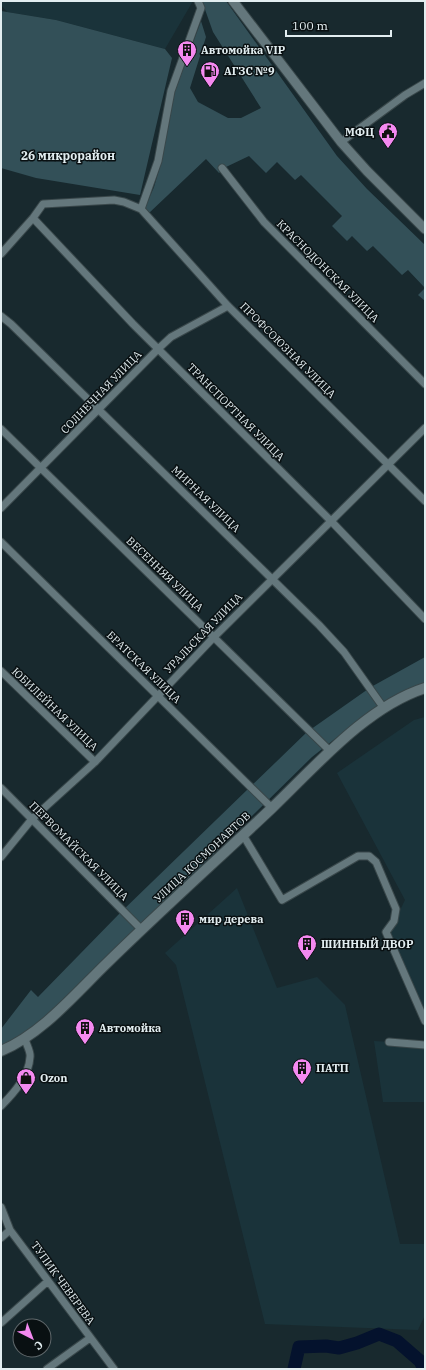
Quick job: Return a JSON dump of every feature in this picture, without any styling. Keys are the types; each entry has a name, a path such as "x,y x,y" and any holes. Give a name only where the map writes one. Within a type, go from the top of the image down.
{"main road":[{"name":"УЛИЦА КОСМОНАВТОВ","path":"1,1051 25,1039 51,1018 141,929 272,808 330,751 383,708 412,692 425,688"}],"street":[{"path":"1,254 44,204 114,200 124,202 141,210 158,161 171,91 201,8 198,1"},
{"path":"233,1 340,142 367,172 425,229"},
{"path":"340,142 425,83"},
{"name":"КРАСНОДОНСКАЯ УЛИЦА","path":"222,168 264,222 425,384"},
{"name":"ПРОФСОЮЗНАЯ УЛИЦА","path":"141,210 228,306 425,501"},
{"name":"ТРАНСПОРТНАЯ УЛИЦА","path":"33,218 158,349 331,521 425,619"},
{"name":"СОЛНЕЧНАЯ УЛИЦА","path":"1,508 171,337 228,306"},
{"name":"МИРНАЯ УЛИЦА","path":"1,316 12,324 272,579 344,652 383,708"},
{"name":"УРАЛЬСКАЯ УЛИЦА","path":"1,857 32,819 95,762 214,637 425,428"},
{"name":"ВЕСЕННЯЯ УЛИЦА","path":"1,430 330,751"},
{"name":"БРАТСКАЯ УЛИЦА","path":"1,542 272,808"},
{"name":"ЮБИЛЕЙНАЯ УЛИЦА","path":"1,671 95,762"},
{"name":"ПЕРВОМАЙСКАЯ УЛИЦА","path":"1,788 141,929"},
{"path":"243,835 282,900 358,856 369,856 376,862 396,909 394,921 386,932 425,1021"},
{"path":"1,1106 11,1096 25,1075 31,1056 25,1039"},
{"path":"389,1042 425,1045"},
{"name":"ТУПИК ЧЕВЕРЕВА","path":"1,1207 10,1230 114,1369"},
{"path":"1,1238 10,1230"},
{"path":"1,1323 48,1281"},
{"path":"47,1369 90,1338"}],"shaded area":[{"path":"1,1 193,1 165,49 56,20 7,12 1,5"},
{"path":"202,1 226,1 337,156 367,189 425,245 425,288 408,270 402,275 373,246 367,251 352,236 347,241 332,226 342,216 301,175 295,180 277,162 266,173 249,156 226,167 219,173 206,159 148,214 144,210 154,187 161,163 174,93 201,21 206,37 190,88 198,102 228,118 241,118 261,108 213,32"},
{"path":"1,11 56,20 165,49 172,58 140,195 36,178 1,168"},
{"path":"425,288 425,301 418,295"},
{"path":"425,657 425,684 391,699 365,715 312,757 76,989 20,1038 1,1046 1,1029 31,990 38,997 120,913 307,732 371,687"},
{"path":"425,717 425,1010 386,939 405,900 337,773 414,720"},
{"path":"237,888 277,988 317,977 345,1005 400,1244 425,1244 425,1315 418,1330 265,1324 176,965 165,953"},
{"path":"374,1041 425,1044 425,1102 383,1102"}],"waterway":[{"path":"294,1369 299,1347 326,1346 339,1348 357,1343 379,1334 397,1341 420,1361 424,1369"}],"place":[{"name":"Автомойка VIP","path":"187,67"},
{"name":"АГЗС №9","path":"210,88"},
{"name":"МФЦ","path":"388,149"},
{"name":"мир дерева","path":"185,936"},
{"name":"ШИННЫЙ ДВОР","path":"307,961"},
{"name":"Автомойка","path":"85,1045"},
{"name":"ПАТП","path":"302,1085"},
{"name":"Ozon","path":"26,1095"}],"district":[{"name":"26 микрорайон","path":"68,155"}]}
